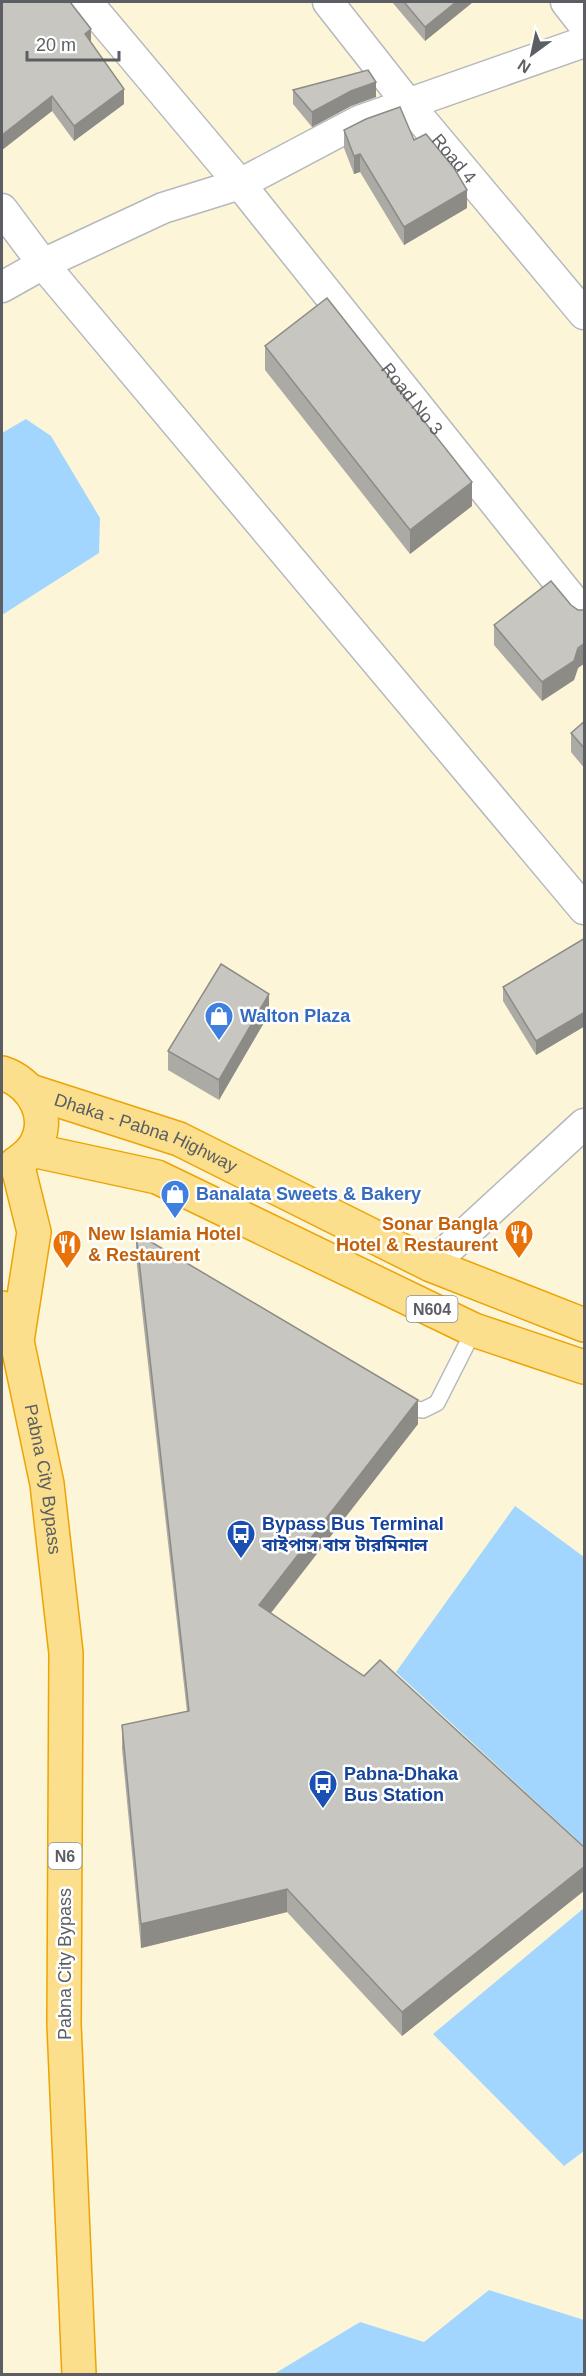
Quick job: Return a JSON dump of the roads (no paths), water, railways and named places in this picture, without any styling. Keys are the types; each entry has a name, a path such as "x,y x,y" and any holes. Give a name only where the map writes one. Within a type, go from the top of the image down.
{"highway":[{"name":"N604","path":"2,1073 16,1077 33,1092"},
{"name":"Dhaka - Pabna Highway","path":"33,1092 179,1139 430,1265 585,1325"},
{"path":"17,1161 38,1138 40,1116 33,1092"},
{"path":"157,1177 179,1139"},
{"name":"Dhaka - Pabna Highway","path":"17,1161 157,1177 474,1330 585,1367"},
{"name":"Pabna City Bypass","path":"17,1161 34,1232 17,1341"},
{"name":"Pabna City Bypass","path":"2,1308 17,1341 47,1484 66,1653 64,2024 79,2374"}],"street":[{"name":"Road No 3","path":"87,2 240,184 585,614"},
{"name":"Road 4","path":"328,2 410,105 585,314"},
{"path":"566,2 585,25"},
{"path":"2,287 43,264 163,208 240,184 359,121 410,105 490,73 585,42"},
{"path":"2,209 43,264 585,909"},
{"path":"430,1265 585,1124"}],"lane":[{"path":"406,1408 423,1410 437,1403 474,1330"}],"water":[{"path":"26,419 51,436 100,518 99,553 2,615 2,433"},
{"path":"515,1506 584,1557 584,1846 396,1672"},
{"path":"584,1908 584,2151 564,2166 433,2034"},
{"path":"489,2290 584,2320 584,2374 274,2374 360,2322 424,2342"}],"place":[{"name":"Walton Plaza","path":"219,1042"},
{"name":"Banalata Sweets & Bakery","path":"175,1220"},
{"name":"Sonar Bangla Hotel & Restaurent","path":"519,1260"},
{"name":"New Islamia Hotel & Restaurent","path":"67,1270"},
{"name":"Bypass Bus Terminal বাইপাস বাস টারমিনাল","path":"241,1560"},
{"name":"Pabna-Dhaka Bus Station","path":"323,1810"}]}
